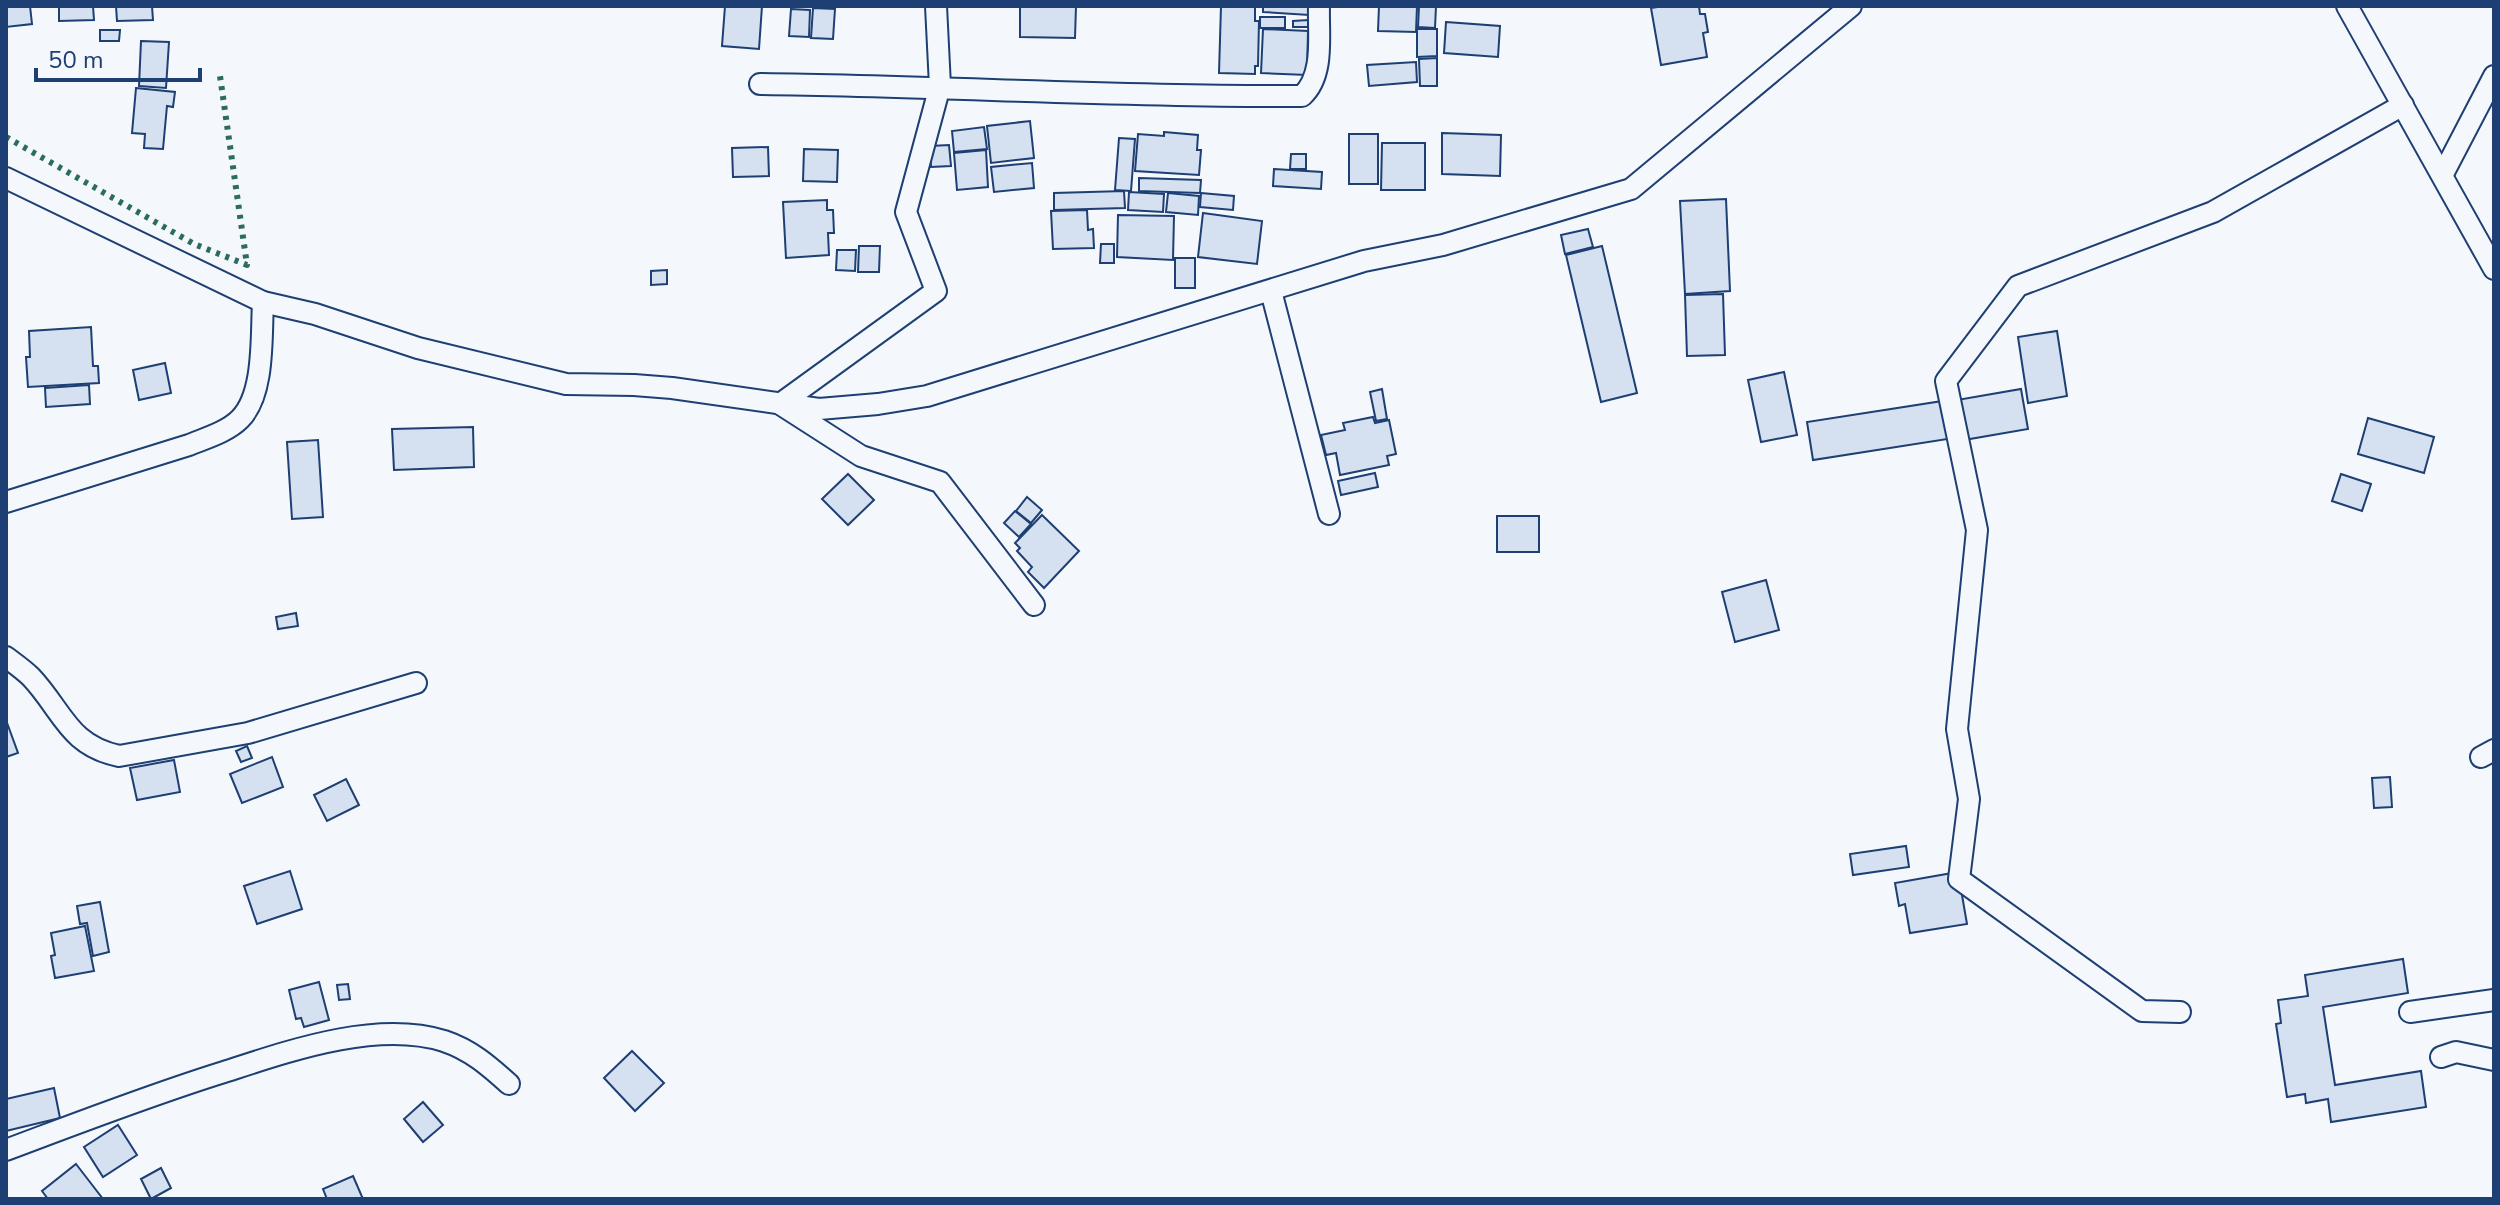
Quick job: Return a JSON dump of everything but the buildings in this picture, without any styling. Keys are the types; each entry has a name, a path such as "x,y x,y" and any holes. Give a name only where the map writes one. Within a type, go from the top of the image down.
{"street":[{"path":"780,404 936,291 906,212 940,86 936,6"},
{"path":"760,84 1302,96 1316,77 1319,6"},
{"path":"6,178 263,302 315,314 418,348 566,384 634,385 819,409 878,404 927,396 1364,261 1443,245 1631,189 1851,6"},
{"path":"2347,6 2494,269"},
{"path":"2443,174 2494,76"},
{"path":"2180,1012 2142,1011 1959,879 1969,799 1957,729 1977,530 1946,381 2018,286 2213,212 2403,105"},
{"path":"1271,291 1329,514"},
{"path":"6,502 189,445 217,434 239,420 251,404 259,368 263,302"},
{"path":"780,404 861,456 940,482 1034,605"},
{"path":"6,657 31,677 80,740 100,752 119,756 248,733 416,683"},
{"path":"2410,1012 2494,1000"},
{"path":"6,1150 190,1083 301,1047 365,1037 407,1035 443,1041 477,1055 509,1084"},
{"path":"2441,1057 2456,1052 2494,1060"}],"hedge":[{"path":"6,137 194,244 247,265 220,76"}]}
